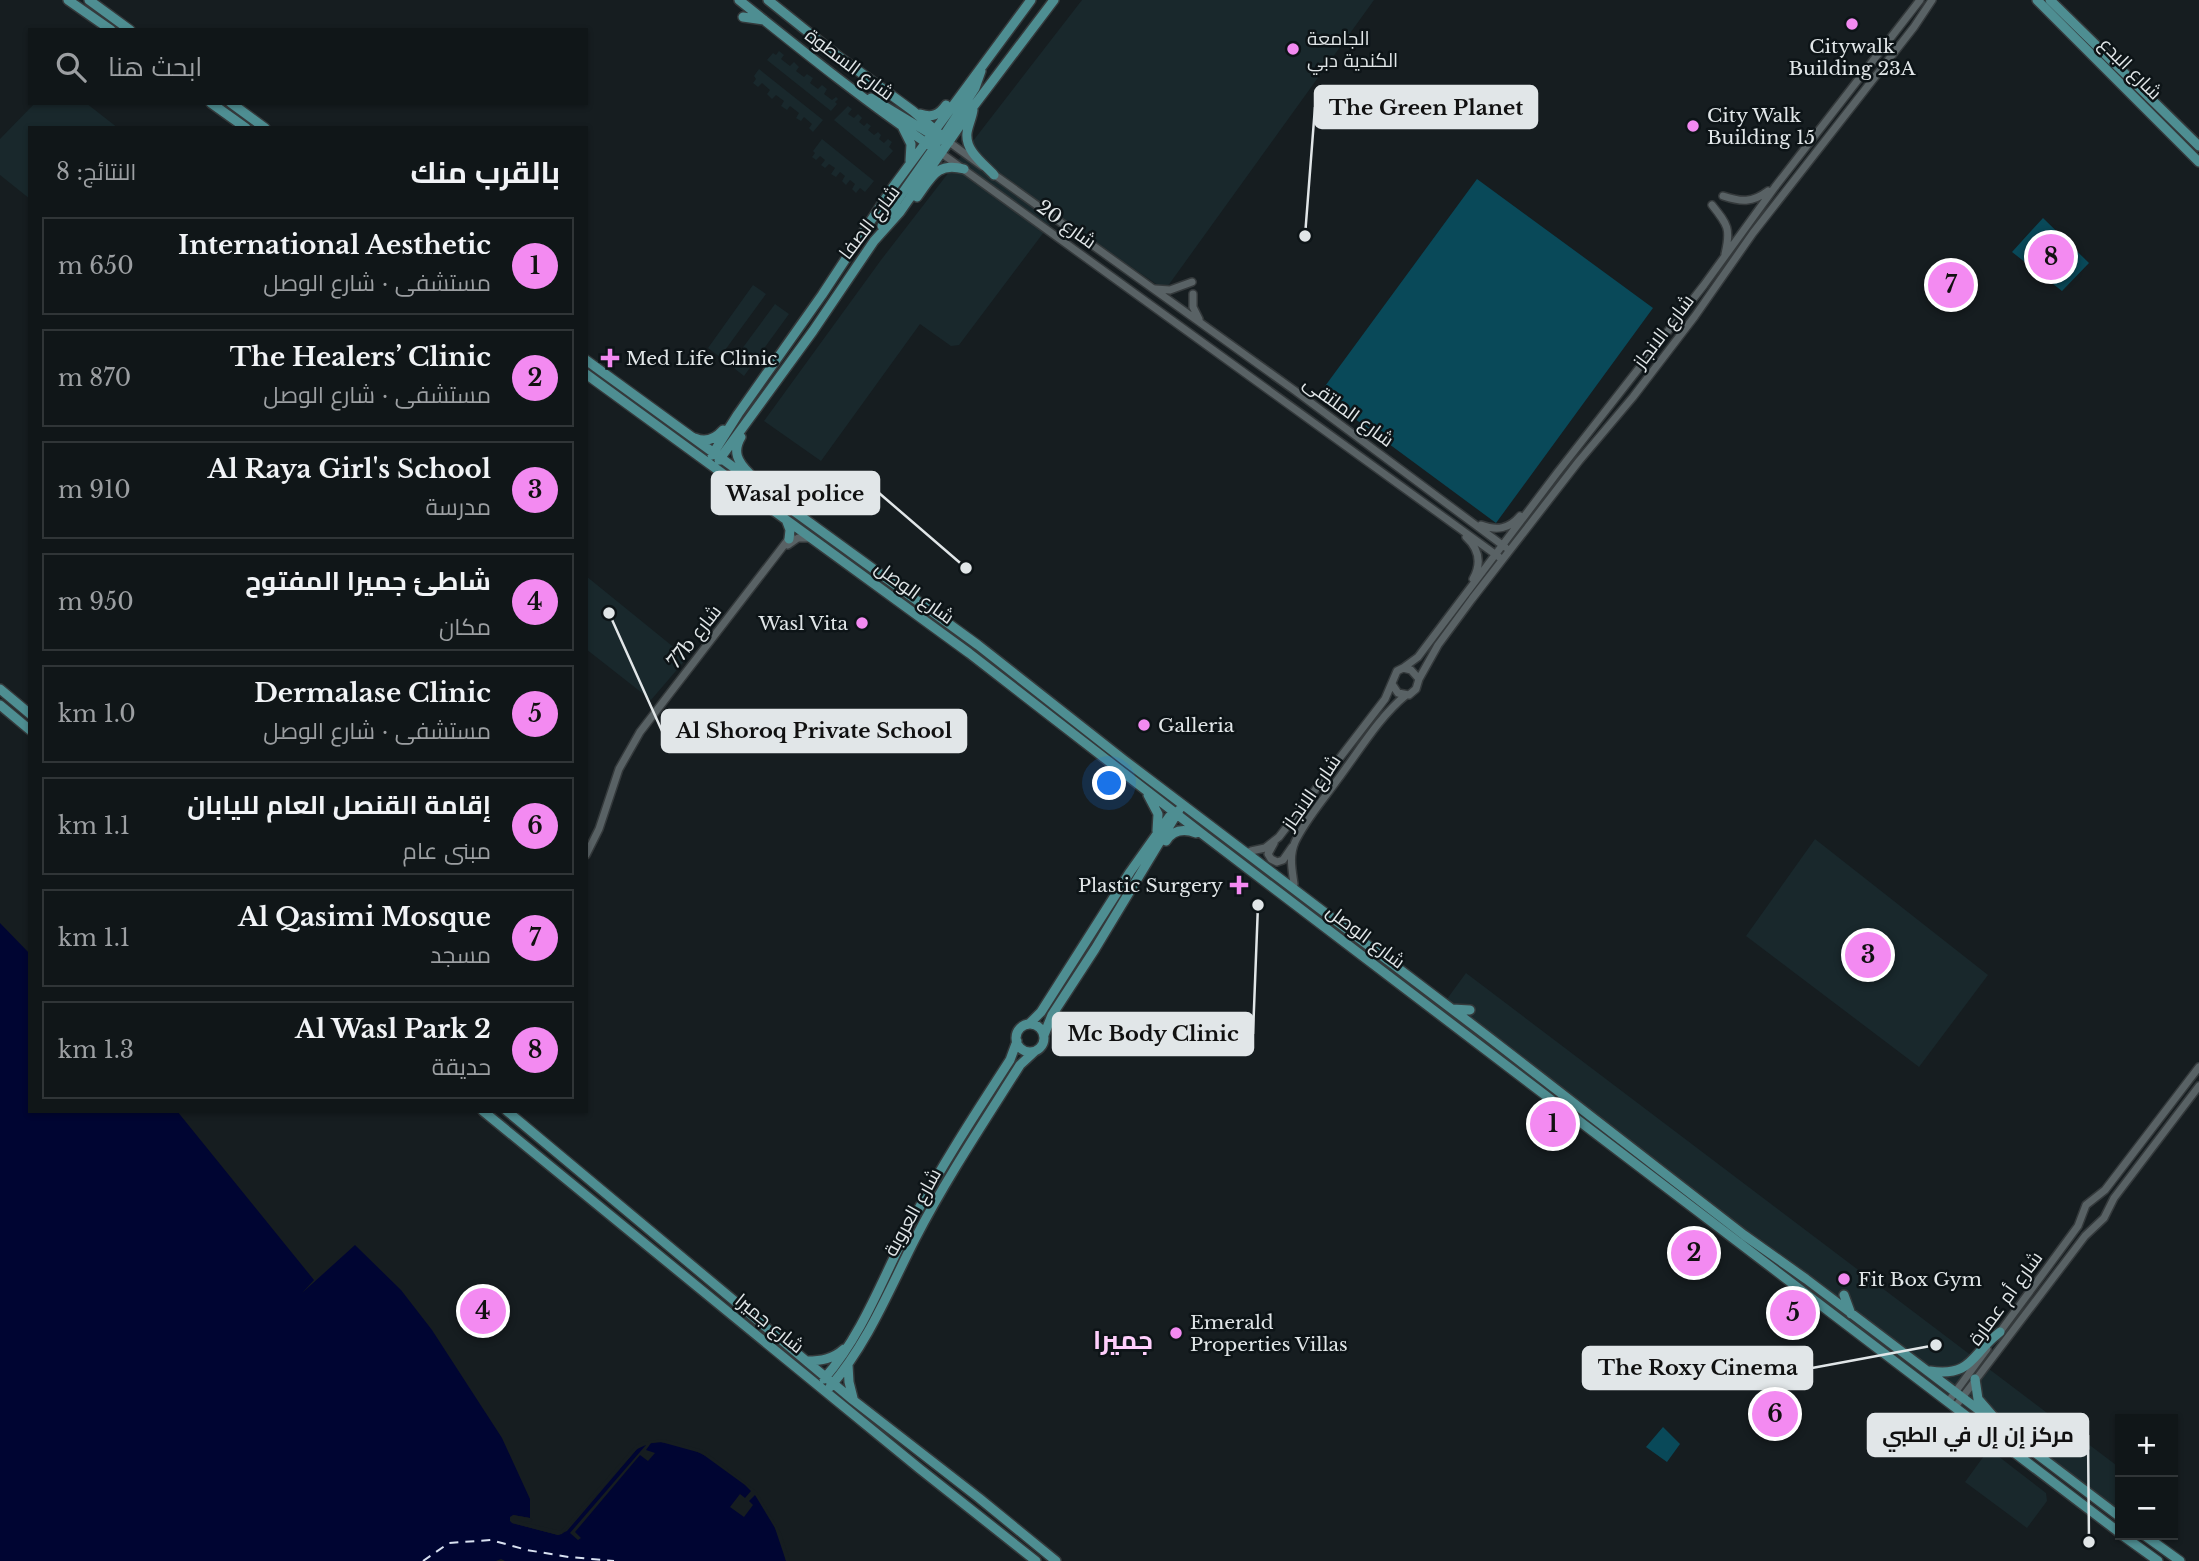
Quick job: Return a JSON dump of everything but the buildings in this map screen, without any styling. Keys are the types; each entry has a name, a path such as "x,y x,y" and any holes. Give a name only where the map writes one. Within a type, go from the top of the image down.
{"main road":[{"path":"68,0 108,28"},
{"path":"81,0 102,9"},
{"path":"89,0 127,28"},
{"name":"شارع السطوة","path":"739,0 897,122 936,139"},
{"name":"شارع السطوة","path":"768,0 838,57 913,111 936,139"},
{"name":"شارع الصفا","path":"713,459 750,417 874,241 900,212 936,139 983,66 1031,0"},
{"name":"شارع الصفا","path":"713,459 738,414 909,166 973,107 1054,0"},
{"name":"شارع البدع","path":"2037,0 2199,162"},
{"name":"شارع البدع","path":"2050,0 2199,146"},
{"path":"743,17 764,20"},
{"path":"913,111 928,116 940,113 965,78 983,66"},
{"path":"863,96 881,102 936,139 895,202 874,241"},
{"path":"214,105 243,126"},
{"path":"234,105 262,126"},
{"path":"973,107 968,144 994,175"},
{"path":"897,122 912,148 909,166"},
{"path":"900,212 941,168 950,166 964,169"},
{"name":"شارع الوصل","path":"588,361 690,436 713,459 784,518 976,659 1146,790 1178,808 1205,836 1420,1004 1526,1079 1691,1208 2115,1529"},
{"name":"شارع الوصل","path":"588,375 713,459 765,490 967,637 1178,808 1523,1060 1744,1235 2115,1513"},
{"path":"690,436 699,440 713,439 738,414"},
{"path":"750,417 748,427 738,442 737,458 765,490"},
{"path":"784,518 790,527 789,539"},
{"path":"866,579 885,585 959,639 967,637"},
{"path":"976,659 985,657 1064,718 1076,723"},
{"path":"0,689 28,712"},
{"path":"0,705 28,728"},
{"path":"1146,790 1158,814 1156,835"},
{"path":"1178,808 1147,863 1052,1015 1042,1046 1034,1052 1025,1051 1017,1041 1020,1029 1029,1024 1044,1007 1130,872 1178,808"},
{"path":"1147,863 1177,831 1186,830 1205,836"},
{"path":"1452,1009 1470,1010"},
{"path":"1029,1024 1037,1026 1044,1035"},
{"name":"شارع العروبة","path":"830,1380 869,1311 932,1184 1010,1060 1017,1041"},
{"name":"شارع العروبة","path":"822,1389 848,1365 874,1322 942,1191 1020,1065 1034,1052"},
{"path":"1526,1079 1538,1083 1574,1111 1583,1110"},
{"name":"شارع جميرا","path":"486,1113 680,1277 1036,1561"},
{"name":"شارع جميرا","path":"509,1113 853,1400 1056,1561"},
{"path":"1691,1208 1703,1208 1744,1235"},
{"path":"1844,1295 1852,1316"},
{"path":"1924,1370 1945,1373 1961,1369 2000,1332"},
{"path":"807,1361 833,1357 850,1343"},
{"path":"848,1365 853,1400"},
{"path":"1975,1380 1978,1399 2003,1429"},
{"path":"1954,1407 1962,1407 1989,1427 2003,1429"},
{"name":"شارع الوصل","path":"2129,1540 2158,1561"},
{"path":"2151,1540 2180,1561"}],"street":[{"name":"شارع الانجاز","path":"1419,679 1438,645 1499,557 1503,545 1920,0"},
{"name":"شارع الانجاز","path":"1403,668 1418,657 1499,557 1511,551 1687,326 1753,233 1914,27 1932,0"},
{"name":"شارع 20","path":"936,139 964,169 1173,322"},
{"name":"شارع 20","path":"936,139 994,175 1168,300"},
{"path":"1723,196 1752,201 1775,187"},
{"path":"1712,205 1723,218 1728,230 1729,239 1724,258"},
{"path":"1153,289 1170,290 1192,282"},
{"path":"1194,294 1194,312 1212,327 1214,333"},
{"path":"1160,312 1166,313 1170,309 1168,300"},
{"name":"شارع الملتقى","path":"1168,300 1511,551"},
{"name":"شارع الملتقى","path":"1173,322 1499,557"},
{"path":"1190,334 1193,325 1200,323"},
{"path":"1462,513 1488,527 1505,527 1516,521 1543,486 1558,473"},
{"path":"1443,624 1450,608 1474,578 1479,566 1476,547 1453,524"},
{"name":"77b شارع","path":"588,851 619,769 640,732 780,553 797,527"},
{"name":"77b شارع","path":"780,553 795,539 812,538"},
{"path":"1403,668 1415,672 1419,679 1416,689 1406,695 1398,693 1392,684 1395,674 1403,668"},
{"name":"شارع الانجاز","path":"1251,851 1265,848 1279,837 1385,699 1392,684"},
{"name":"شارع الانجاز","path":"1294,884 1291,866 1294,843 1357,753 1406,695"},
{"path":"1279,837 1269,850 1269,857 1274,861 1283,860 1294,843"},
{"path":"2199,1067 2105,1190 2086,1205 2084,1212 2088,1220 2102,1220 2113,1198 2199,1086"},
{"path":"2092,1201 2101,1202 2106,1212"},
{"name":"شارع أم عمارة","path":"1954,1407 2000,1332 2075,1230 2084,1212"},
{"name":"شارع أم عمارة","path":"1959,1395 1975,1380 2097,1222"}],"shaded area":[{"path":"1082,0 1374,0 1165,290 1056,216 959,345 951,346 920,324 821,461 764,421 881,260"},
{"path":"779,51 784,55 781,59 790,66 794,62 799,67 796,71 804,77 807,74 813,78 810,83 818,89 822,85 827,89 824,94 832,100 836,97 838,99 831,111 767,60"},
{"path":"759,69 823,120 813,132 809,128 812,124 804,117 801,121 796,118 799,113 790,106 787,110 781,106 784,101 776,95 772,99 767,94 770,90 762,83 758,87 753,83"},
{"path":"33,105 89,105 115,126 28,126 28,197 0,175 0,139"},
{"path":"848,106 852,109 848,114 854,118 858,114 862,118 859,122 864,126 867,123 871,126 868,130 874,135 878,132 881,135 879,139 884,143 888,139 892,142 889,147 893,151 884,161 834,120"},
{"path":"822,139 874,181 865,192 860,188 856,193 852,189 855,184 850,180 846,185 842,181 845,176 840,172 836,177 831,174 835,168 829,164 825,168 821,165 825,160 820,156 816,160 812,157"},
{"path":"1477,179 1653,308 1496,523 1320,393"},
{"path":"2043,218 2089,263 2062,291 2012,252"},
{"path":"753,285 766,294 720,357 708,348"},
{"path":"775,304 789,314 744,376 730,365"},
{"path":"588,578 687,658 651,700 588,651"},
{"path":"1815,839 1988,975 1919,1067 1746,936"},
{"path":"0,923 28,952 28,1113 179,1113 314,1280 302,1293 355,1245 401,1290 432,1330 502,1438 530,1499 530,1518 513,1515 512,1523 558,1535 567,1531 637,1449 651,1443 666,1442 699,1452 743,1482 764,1507 774,1525 786,1561 501,1559 0,1561"},
{"path":"1466,973 2115,1464 2115,1514 1983,1411 1941,1374 1924,1370 1444,1003"},
{"path":"1663,1427 1680,1444 1667,1462 1646,1447"},
{"path":"1989,1449 2046,1493 2047,1501 2027,1528 1965,1482"}],"pier":[{"path":"663,1439 703,1450 756,1491 781,1533 790,1561 786,1561 775,1528 755,1495 749,1501 753,1505 744,1517 730,1507 740,1494 745,1498 751,1491 745,1485 701,1453 661,1442 651,1443 646,1450 655,1453 648,1461 640,1455 575,1532 581,1538 578,1540 570,1533 646,1445 637,1449 562,1534 510,1521 513,1515 530,1518 533,1520 530,1522 514,1520 561,1531 635,1446 642,1442"}],"ferry route":[{"path":"423,1561 449,1543 491,1540 527,1550 614,1561"}],"place":[{"name":"Citywalk Building 23A","path":"1852,24"},
{"name":"الجامعة الكندية دبي","path":"1293,49"},
{"name":"City Walk Building 15","path":"1693,126"},
{"name":"The Green Planet","path":"1305,236"},
{"name":"Al Wasl Park 2","path":"2051,257"},
{"name":"Al Qasimi Mosque","path":"1951,285"},
{"name":"Med Life Clinic","path":"610,358"},
{"name":"Wasal police","path":"966,568"},
{"name":"Al Shoroq Private School","path":"609,613"},
{"name":"Wasl Vita","path":"862,623"},
{"name":"Galleria","path":"1144,725"},
{"name":"Plastic Surgery","path":"1239,885"},
{"name":"Mc Body Clinic","path":"1258,905"},
{"name":"Al Raya Girl's School","path":"1868,955"},
{"name":"International Aesthetic","path":"1553,1124"},
{"name":"The Healers’ Clinic","path":"1694,1253"},
{"name":"Fit Box Gym","path":"1844,1279"},
{"name":"شاطئ جميرا المفتوح","path":"483,1311"},
{"name":"Dermalase Clinic","path":"1793,1313"},
{"name":"Emerald Properties Villas","path":"1176,1333"},
{"name":"The Roxy Cinema","path":"1936,1345"},
{"name":"إقامة القنصل العام لليابان","path":"1775,1414"},
{"name":"مركز إن إل في الطبي","path":"2089,1542"}],"district":[{"name":"جميرا","path":"1123,1340"}]}
